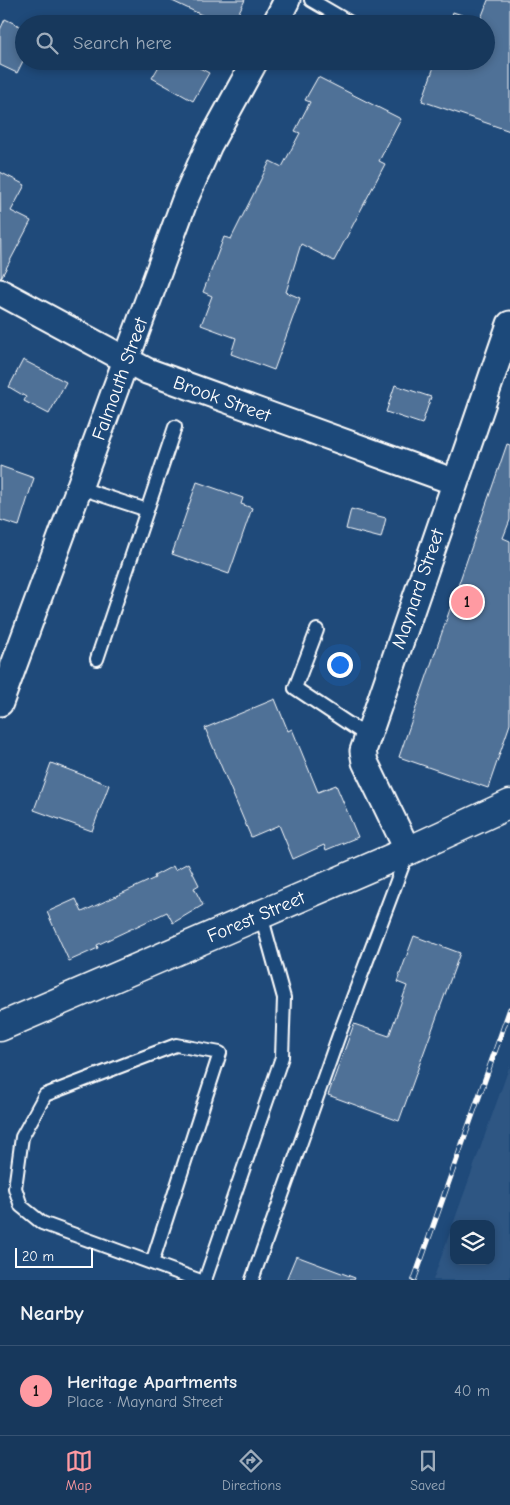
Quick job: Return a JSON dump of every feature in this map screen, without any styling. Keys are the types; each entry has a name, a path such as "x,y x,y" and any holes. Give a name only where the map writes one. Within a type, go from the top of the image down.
{"main road":[{"name":"Forest Street","path":"0,1027 408,851 510,804"}],"street":[{"path":"280,15 288,0"},
{"name":"Falmouth Street","path":"0,703 193,180 249,70"},
{"name":"Brook Street","path":"0,292 127,362 158,376 455,482"},
{"name":"Maynard Street","path":"408,851 365,762 363,751 510,324"}],"lane":[{"path":"311,0 337,15"},
{"path":"97,659 175,427"},
{"path":"80,488 147,510"},
{"path":"317,630 295,688 367,736"},
{"path":"252,1280 336,1041 408,851"},
{"path":"205,1280 282,1057 284,998 261,915"},
{"path":"152,1263 220,1053 176,1045 45,1094 22,1137 15,1188 21,1206 42,1223 198,1280"}],"shaded area":[{"path":"510,1065 510,1280 433,1280 450,1233 450,1265 495,1265 495,1220 454,1220"}],"building":[{"path":"170,0 245,0 238,15 202,15"},
{"path":"488,0 510,0 510,131 422,101 433,70 495,70 495,15 482,15"},
{"path":"5,19 15,24 15,70 18,70 17,73 0,65 0,30"},
{"path":"157,70 204,70 209,73 193,101 152,78"},
{"path":"318,77 401,119 379,161 385,164 334,261 301,244 286,292 300,298 274,370 231,354 236,338 201,325 212,296 203,292 224,237 231,239 270,161 282,167 300,133 295,131 310,102 305,100"},
{"path":"0,172 25,185 11,211 31,221 1,278"},
{"path":"23,360 66,382 49,414 24,401 26,397 9,387"},
{"path":"395,385 431,397 422,424 386,412"},
{"path":"507,444 510,445 510,520 503,538 510,541 510,724 488,788 399,757"},
{"path":"0,466 34,478 19,526 0,520"},
{"path":"197,482 243,498 241,504 252,508 229,574 172,554"},
{"path":"351,509 386,518 381,538 346,529"},
{"path":"275,699 288,731 292,729 318,792 336,785 358,837 326,850 324,845 293,859 279,825 251,837 205,728"},
{"path":"51,763 109,785 92,831 34,810"},
{"path":"188,863 199,885 194,888 203,905 173,923 167,912 97,945 98,948 69,961 47,912 76,899 82,912 155,878 154,876 173,866 175,870"},
{"path":"414,936 460,953 399,1121 328,1095 354,1024 389,1036 407,986 397,982"},
{"path":"296,1256 355,1278 354,1280 286,1280"}],"railway":[{"path":"414,1280 510,1009"}],"place":[{"name":"Heritage Apartments","path":"467,602"}]}
